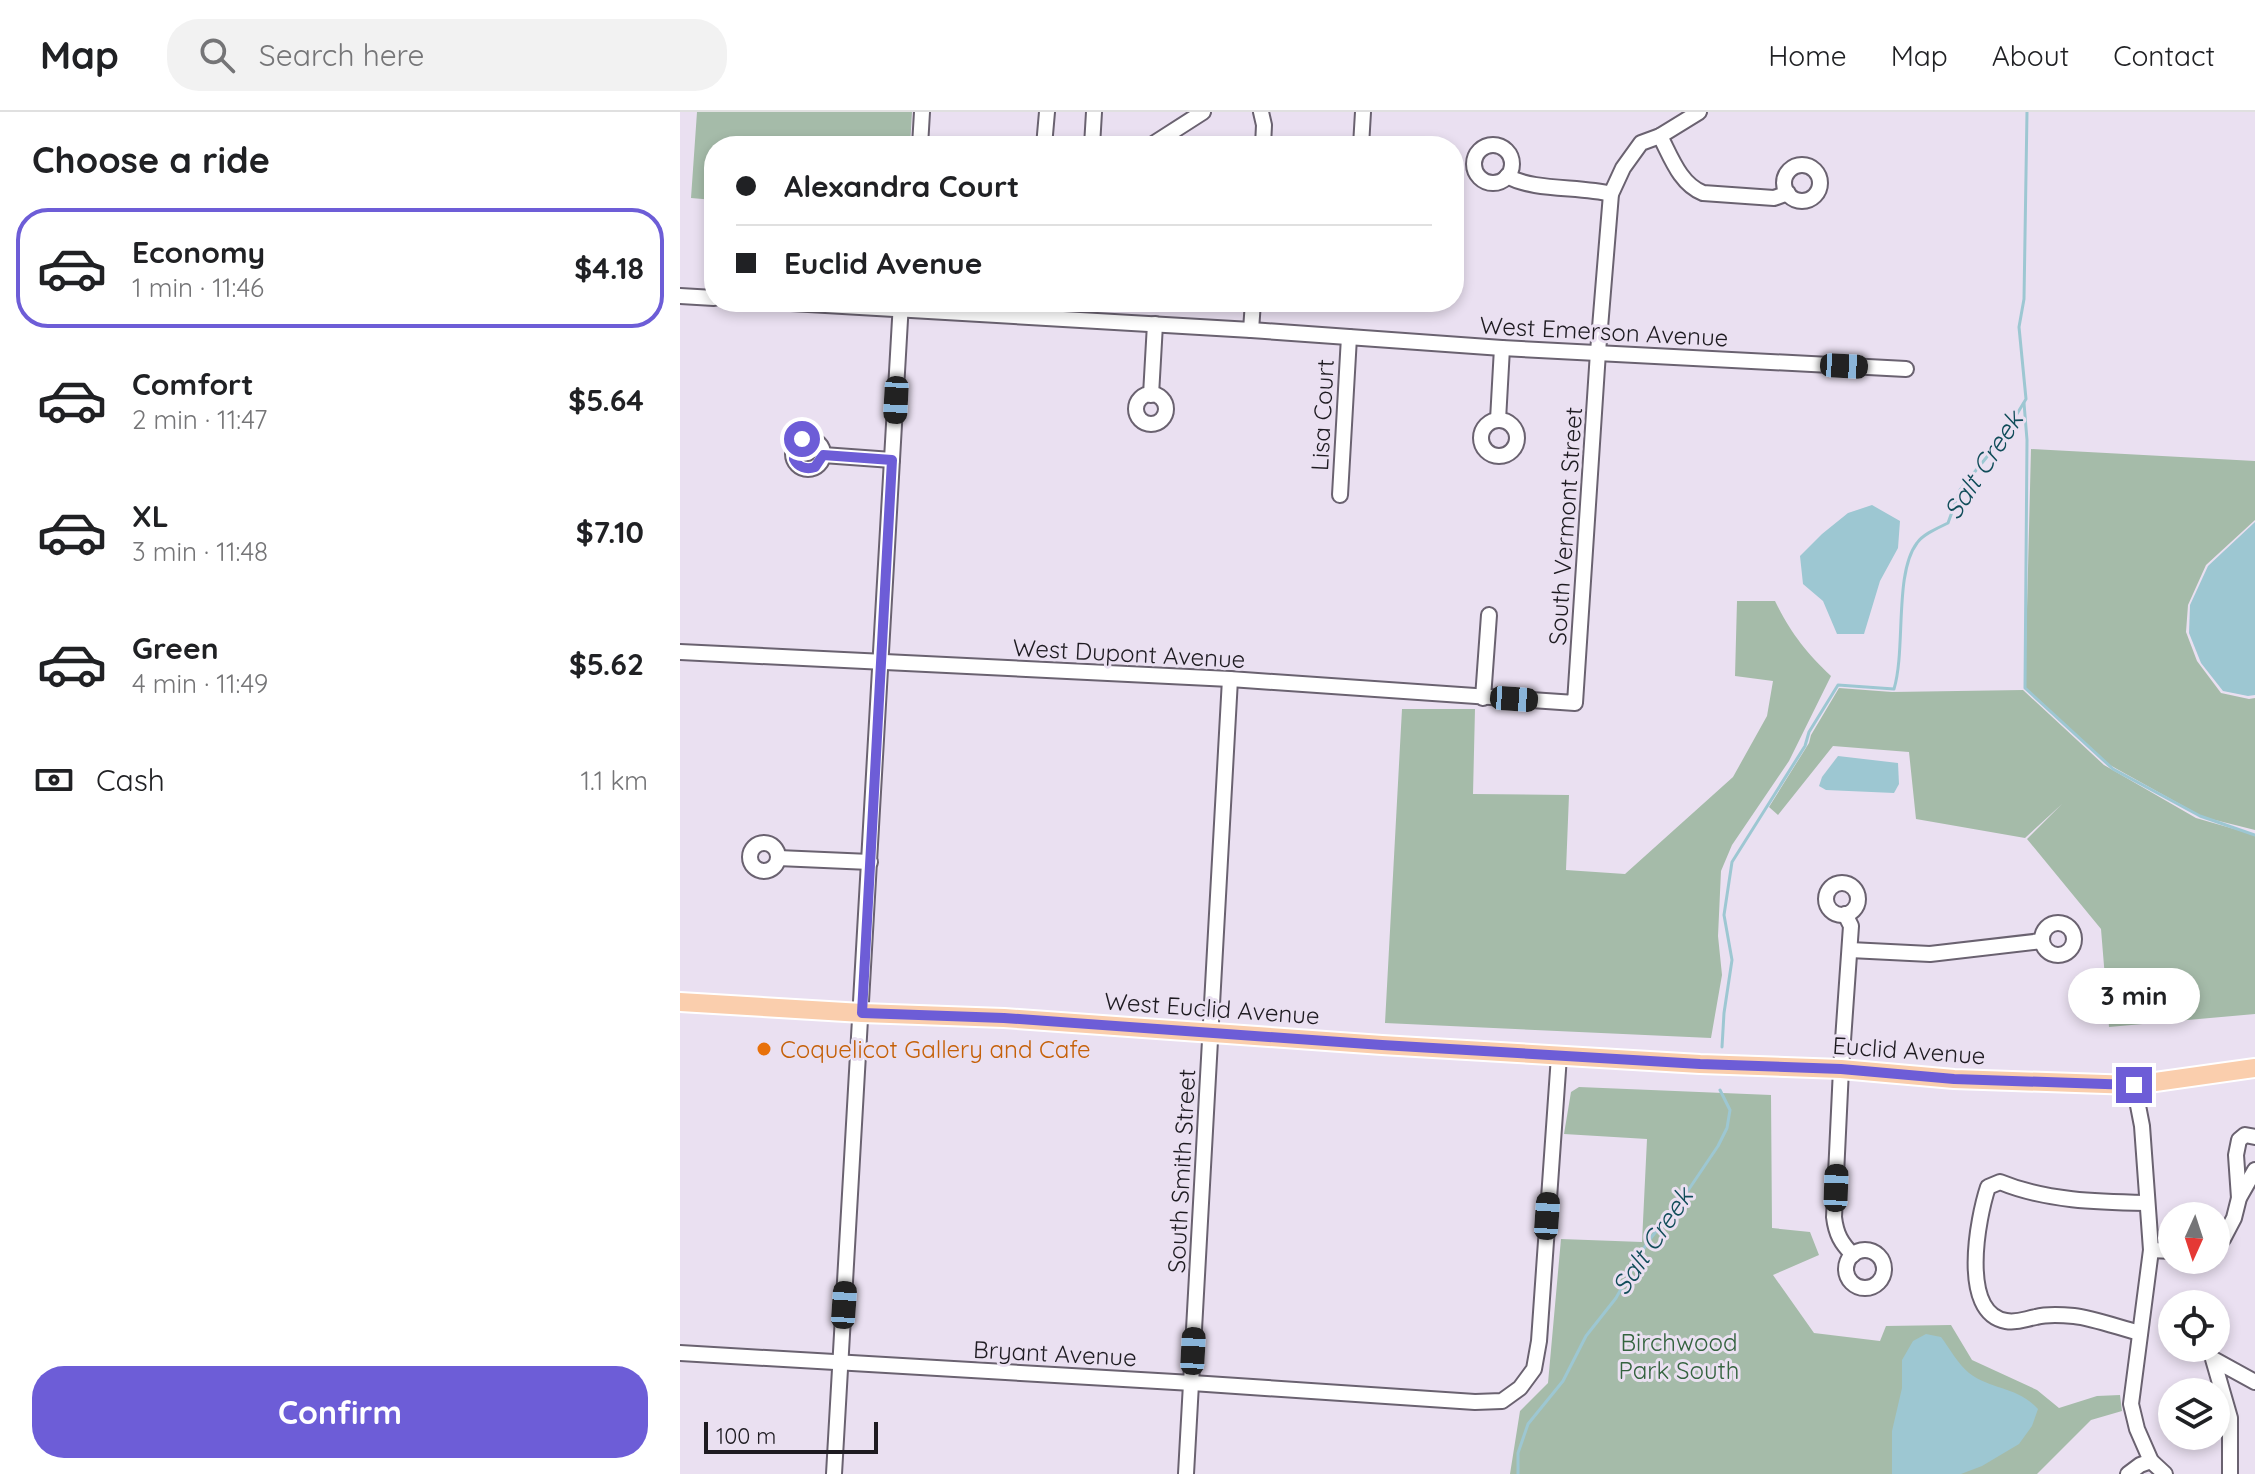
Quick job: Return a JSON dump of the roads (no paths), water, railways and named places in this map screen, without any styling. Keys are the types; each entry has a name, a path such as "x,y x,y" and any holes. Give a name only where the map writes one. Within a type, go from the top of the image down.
{"main road":[{"path":"680,1002 862,1013"},
{"name":"West Euclid Avenue","path":"862,1013 1004,1018 1559,1056"},
{"name":"Euclid Avenue","path":"1559,1056 1841,1069 1954,1079 2134,1085 2255,1068"}],"street":[{"path":"921,136 922,112"},
{"path":"1045,136 1047,112"},
{"path":"1093,136 1094,112"},
{"path":"1166,136 1203,112"},
{"path":"1261,112 1263,136"},
{"path":"1362,136 1363,112"},
{"path":"1507,176 1518,183 1594,189 1611,194 1623,168 1641,143 1660,136 1694,113"},
{"path":"1660,136 1679,172 1693,189 1703,193 1774,198 1788,193"},
{"name":"South Vermont Street","path":"1575,703 1611,194"},
{"path":"680,296 704,297"},
{"path":"834,1474 901,312"},
{"name":"West Emerson Avenue","path":"986,312 1502,348 1906,369"},
{"path":"1251,330 1252,312"},
{"path":"1151,395 1155,324"},
{"name":"Lisa Court","path":"1340,495 1349,337"},
{"path":"1498,420 1502,348"},
{"path":"823,455 892,460"},
{"path":"1483,698 1489,615"},
{"name":"West Dupont Avenue","path":"680,652 1230,679 1575,703"},
{"name":"South Smith Street","path":"1186,1474 1230,679"},
{"path":"778,858 870,862"},
{"path":"1845,914 1851,926 1834,1217 1836,1232 1853,1255"},
{"path":"1850,950 1930,954 2042,941"},
{"name":"Bryant Avenue","path":"680,1353 1475,1402 1502,1401 1520,1388 1534,1369 1539,1341 1559,1056"},
{"path":"2134,1085 2142,1126 2151,1250 2131,1404 2137,1429 2151,1461 2165,1474"},
{"path":"2239,1198 2236,1155 2239,1140 2245,1135 2255,1137"},
{"path":"2230,1226 2239,1198 2255,1170"},
{"path":"2140,1333 2075,1316 2038,1316 2020,1322 2002,1321 1987,1311 1975,1284 1980,1212 1988,1187 2000,1182 2019,1190 2092,1202 2147,1203"},
{"path":"2151,1250 2158,1250"},
{"path":"2230,1474 2230,1418 2213,1359 2255,1382"},
{"path":"2128,1474 2151,1461"}],"water":[{"path":"1872,505 1900,521 1898,548 1880,581 1864,634 1837,634 1823,601 1803,584 1800,556 1848,513"},
{"path":"2255,522 2255,695 2248,696 2223,691 2201,663 2189,633 2190,605 2208,566"},
{"path":"1838,756 1898,763 1899,784 1894,793 1826,790 1819,786"},
{"path":"1926,1334 1941,1337 1969,1373 2021,1396 2038,1409 2032,1426 2019,1444 1982,1466 1961,1474 1892,1474 1892,1431 1902,1388 1902,1360 1913,1341"}],"waterway":[{"name":"Salt Creek","path":"1722,1047 1732,960 1724,915 1732,862 1805,746 1809,732 1838,685 1894,689 1905,573 1910,556 1923,537 1948,523 1960,490 2003,437 2026,399 2019,327 2024,299 2027,112"},
{"path":"2024,403 2027,440 2025,688 2113,769 2200,816 2255,835"},
{"name":"Salt Creek","path":"1518,1474 1518,1453 1528,1424 1563,1381 1586,1336 1616,1298 1647,1243 1718,1146 1727,1128 1730,1110 1720,1090"}],"place":[{"name":"Coquelicot Gallery and Cafe","path":"764,1049"}],"park label":[{"name":"Birchwood Park South","path":"1679,1356"}]}
